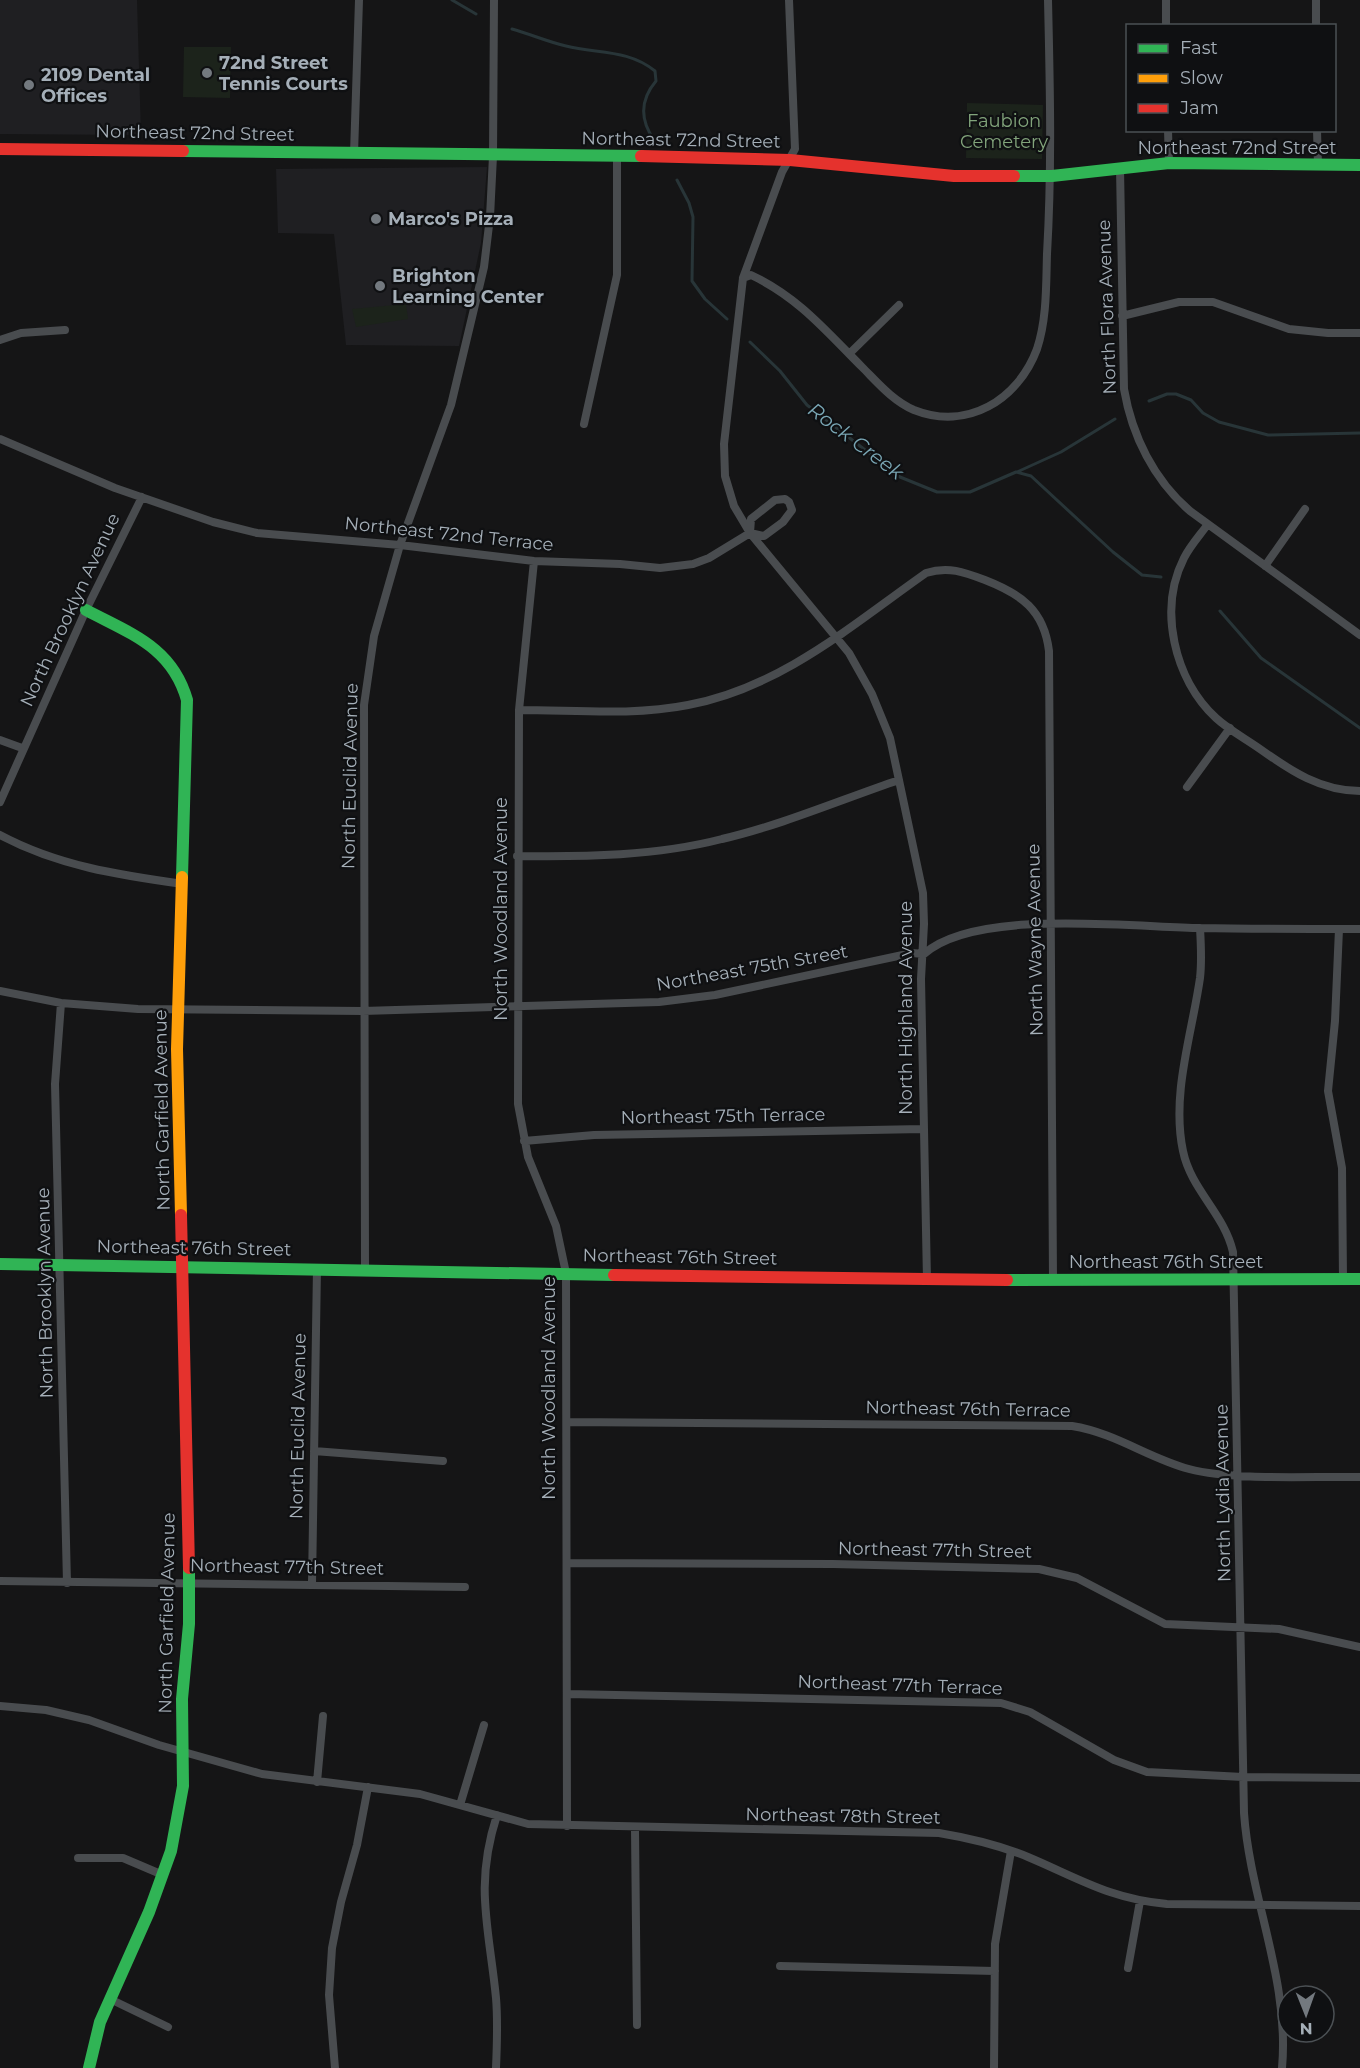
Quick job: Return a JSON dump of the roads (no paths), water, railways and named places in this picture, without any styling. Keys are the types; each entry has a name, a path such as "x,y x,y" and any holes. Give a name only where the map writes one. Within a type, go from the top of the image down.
{"street":[{"path":"354,153 359,0"},
{"path":"493,156 494,0"},
{"name":"North Highland Avenue","path":"789,0 795,149 778,183 743,278 723,457 729,494 750,532 836,636 861,674 890,738 923,893 924,954 921,979 927,1280"},
{"path":"743,278 751,275 790,296 900,402 935,416 950,417 987,409 1010,392 1032,359 1042,327 1052,176 1048,0"},
{"path":"1166,0 1166,24"},
{"path":"1316,0 1316,24"},
{"path":"1168,132 1169,163"},
{"path":"1317,132 1318,166"},
{"name":"Northeast 72nd Street","path":"0,149 789,160 954,176 1052,176 1169,163 1360,165"},
{"name":"North Euclid Avenue","path":"365,1270 364,705 374,636 400,545 451,405 488,237 493,156"},
{"path":"584,424 617,274 617,156"},
{"name":"North Flora Avenue","path":"1120,168 1124,389 1137,435 1152,467 1169,491 1208,524 1360,635"},
{"path":"1122,316 1179,302 1213,302 1289,328 1328,333 1360,333"},
{"path":"849,354 899,305"},
{"path":"0,340 21,333 65,330"},
{"name":"Northeast 72nd Terrace","path":"0,439 142,497 213,522 256,533 400,545 534,561 676,567 709,558 750,532"},
{"name":"North Brooklyn Avenue","path":"0,802 22,748 86,610 142,497"},
{"path":"784,499 789,502 792,510 783,522 764,537 750,532 752,519 775,500 784,499"},
{"path":"1265,566 1305,509"},
{"path":"1208,524 1185,555 1178,571 1173,608 1176,650 1181,669 1197,696 1217,719 1230,728 1305,778 1325,786 1360,791"},
{"name":"North Woodland Avenue","path":"534,561 519,710 518,1104 524,1141 556,1226 566,1273 567,1826"},
{"name":"North Wayne Avenue","path":"836,636 926,573 938,569 963,571 1001,585 1028,604 1043,625 1049,651 1053,1280"},
{"name":"North Garfield Avenue","path":"86,610 162,652 171,662 184,687 187,700 178,1010 189,1582 189,1624 182,1676 181,1806 163,1875 100,2022 89,2068"},
{"path":"519,710 658,709 710,700 776,675 836,636"},
{"path":"1187,787 1230,728"},
{"path":"0,740 22,748"},
{"path":"518,856 609,855 689,846 751,832 899,780"},
{"path":"0,835 40,855 80,867 183,884"},
{"name":"Northeast 75th Street","path":"0,991 61,1003 178,1010 363,1011 682,1000 912,953 924,954 933,946 956,937 998,927 1051,924 1360,930"},
{"name":"North Lydia Avenue","path":"1200,928 1200,979 1182,1093 1182,1149 1194,1181 1219,1214 1230,1238 1234,1280 1239,1474 1245,1831 1278,1983 1284,2023 1282,2068"},
{"path":"1339,930 1335,1021 1328,1091 1342,1168 1343,1279"},
{"name":"North Brooklyn Avenue","path":"61,1003 56,1084 67,1583"},
{"name":"Northeast 75th Terrace","path":"524,1141 594,1135 923,1129"},
{"name":"Northeast 76th Street","path":"0,1264 182,1265 927,1280 1360,1279"},
{"name":"North Euclid Avenue","path":"312,1584 317,1268"},
{"name":"Northeast 76th Terrace","path":"568,1422 1072,1426 1113,1435 1187,1468 1239,1474 1360,1477"},
{"path":"314,1451 443,1461"},
{"name":"Northeast 77th Street","path":"567,1563 833,1564 1039,1569 1077,1578 1165,1624 1290,1630 1360,1647"},
{"name":"Northeast 77th Street","path":"0,1581 465,1587"},
{"name":"Northeast 77th Terrace","path":"567,1694 1001,1703 1029,1712 1114,1760 1137,1769 1161,1774 1360,1778"},
{"name":"Northeast 78th Street","path":"0,1706 46,1710 89,1720 183,1752 262,1774 420,1794 528,1824 635,1828 927,1832 967,1838 1011,1851 1088,1887 1140,1901 1167,1904 1360,1906"},
{"path":"317,1782 323,1716"},
{"path":"460,1804 484,1725"},
{"path":"335,2068 329,1995 332,1948 341,1902 357,1845 368,1787"},
{"path":"496,2068 496,1999 483,1890 485,1859 497,1815"},
{"path":"635,1828 637,2025"},
{"path":"994,2068 995,1944 1011,1851"},
{"path":"78,1858 123,1858 163,1875"},
{"path":"1128,1968 1140,1901"},
{"path":"780,1966 995,1971"},
{"path":"110,1999 168,2027"}],"waterway":[{"name":"Rock Creek","path":"452,0 476,14"},
{"name":"Rock Creek","path":"512,29 566,46 634,59 655,71 656,81 647,95 644,110 646,125 654,140"},
{"name":"Rock Creek","path":"677,180 689,203 693,217 692,281 705,299 727,319"},
{"name":"Rock Creek","path":"750,342 780,371 807,405 900,477 937,492 970,492 1016,472 1031,476 1113,552 1142,575 1161,577"},
{"path":"1149,401 1167,394 1176,394 1191,400 1203,413 1219,422 1268,435 1360,433"},
{"path":"1017,472 1061,452 1115,419"},
{"name":"Rock Creek","path":"1220,611 1261,658 1360,728"}],"place":[{"name":"72nd Street Tennis Courts","path":"207,73"},
{"name":"2109 Dental Offices","path":"29,85"},
{"name":"Marco's Pizza","path":"376,219"},
{"name":"Brighton Learning Center","path":"380,286"}],"park label":[{"name":"Faubion Cemetery","path":"1004,131"}]}
